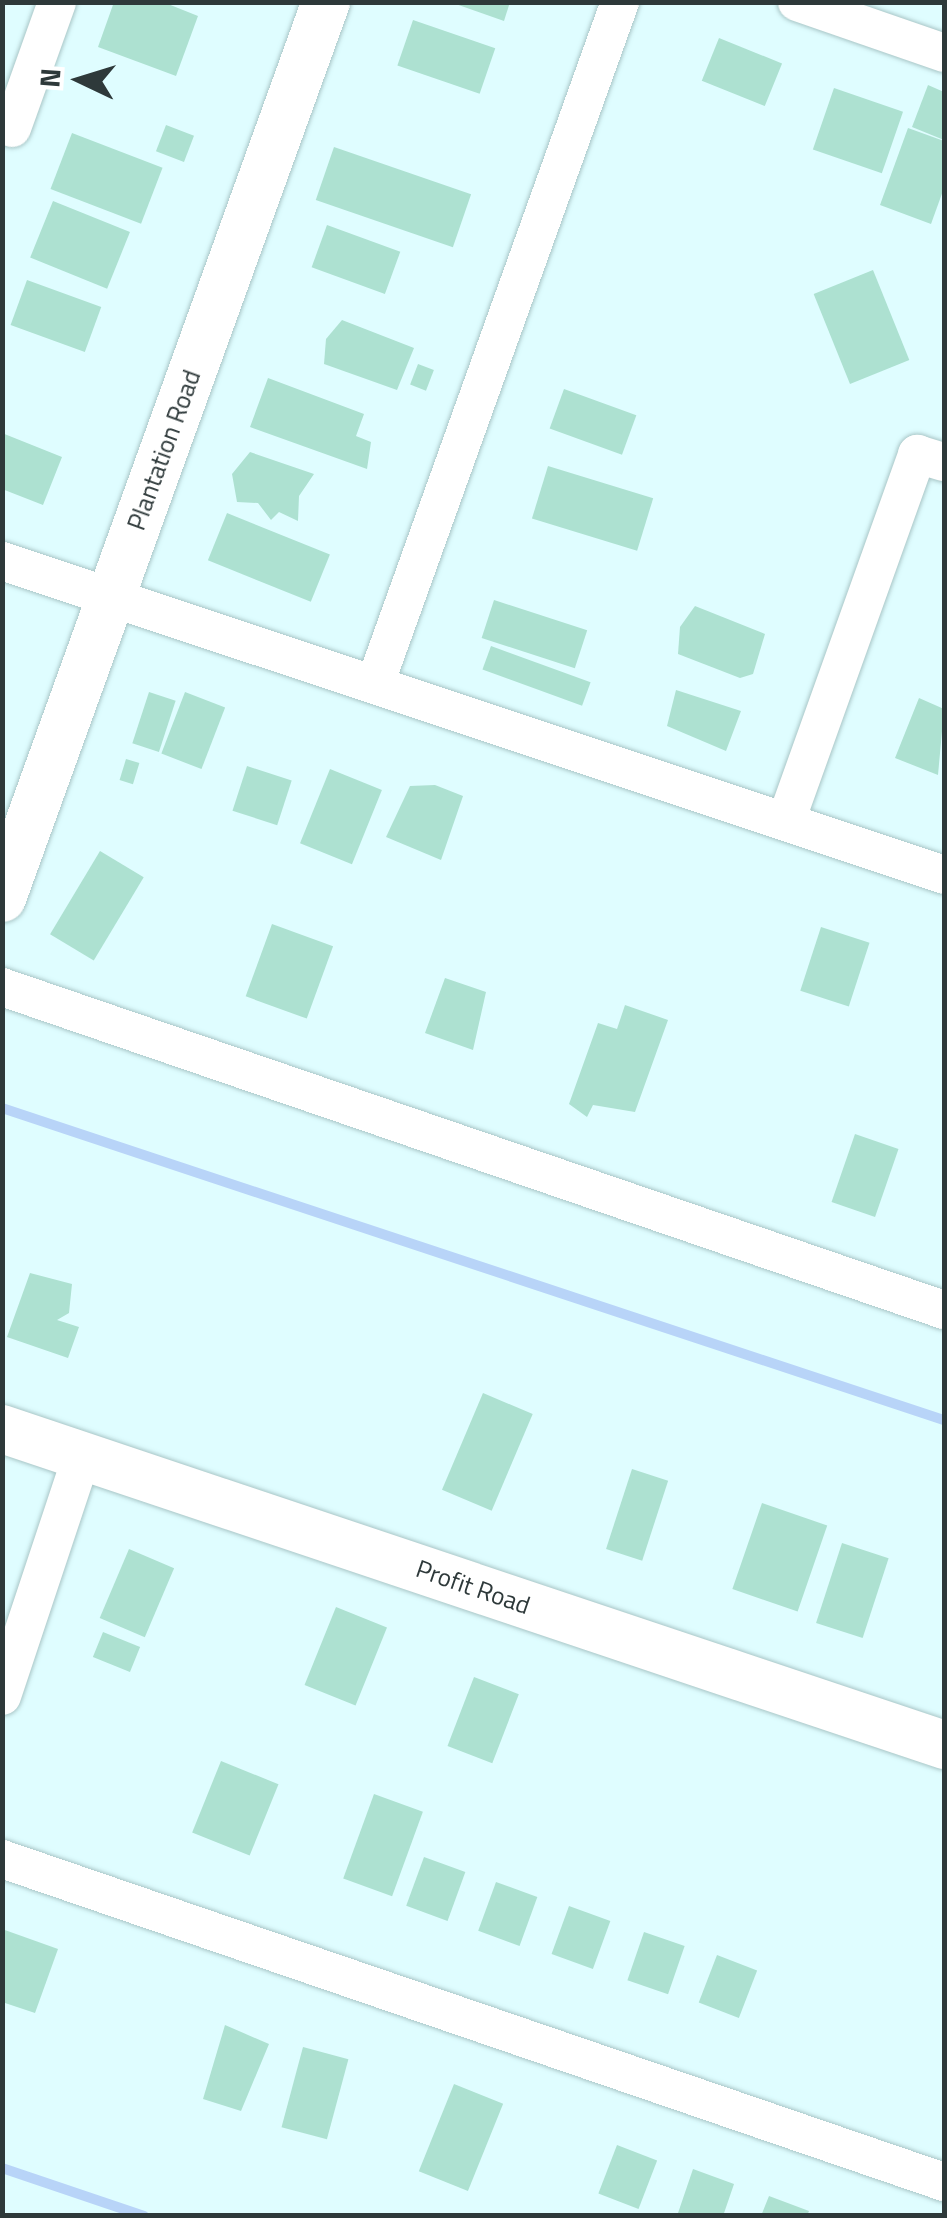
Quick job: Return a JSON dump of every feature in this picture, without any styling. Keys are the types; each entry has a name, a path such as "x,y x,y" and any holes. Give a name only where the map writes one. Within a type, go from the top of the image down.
{"street":[{"path":"6,137 57,2"},
{"name":"Plantation Road","path":"2,898 326,2"},
{"path":"374,684 620,2"},
{"path":"797,2 944,52"},
{"path":"787,818 917,454 944,462"},
{"path":"2,561 787,818 944,875"},
{"path":"2,987 944,1310"},
{"name":"Profit Road","path":"2,1429 944,1745"},
{"path":"2,1696 82,1456"},
{"path":"2,1860 944,2182"}],"building":[{"path":"114,2 163,2 198,16 176,76 98,47"},
{"path":"450,2 510,2 504,21"},
{"path":"413,20 495,48 480,94 397,65"},
{"path":"719,38 782,63 765,106 702,81"},
{"path":"928,85 944,92 944,140 912,127"},
{"path":"834,88 903,112 882,173 813,149"},
{"path":"166,125 194,136 184,162 156,151"},
{"path":"908,128 944,141 944,188 931,224 880,205"},
{"path":"72,133 163,168 141,224 50,189"},
{"path":"334,147 471,194 453,247 316,200"},
{"path":"53,201 130,232 107,289 30,258"},
{"path":"327,225 400,252 385,294 312,267"},
{"path":"873,270 909,360 850,384 814,294"},
{"path":"27,280 101,307 85,352 11,325"},
{"path":"342,320 414,348 397,390 324,364 326,339"},
{"path":"418,364 434,370 426,391 410,385"},
{"path":"268,378 364,414 356,436 371,442 367,469 250,427"},
{"path":"564,389 636,415 622,455 550,428"},
{"path":"2,433 62,457 43,505 2,489"},
{"path":"250,452 314,474 299,496 298,521 279,512 271,520 258,503 237,502 232,474"},
{"path":"548,466 653,498 637,551 532,519"},
{"path":"227,513 330,555 311,602 208,560"},
{"path":"494,600 587,630 575,668 482,638"},
{"path":"695,606 765,634 753,674 740,678 678,654 680,627"},
{"path":"491,646 591,682 582,706 482,669"},
{"path":"676,690 741,711 726,751 667,726"},
{"path":"149,692 176,701 159,752 132,743"},
{"path":"185,692 225,707 201,769 161,754"},
{"path":"919,698 944,709 938,775 895,758"},
{"path":"126,759 139,763 133,784 120,780"},
{"path":"247,766 292,781 277,825 232,811"},
{"path":"330,769 382,790 352,864 300,843"},
{"path":"435,785 463,796 441,860 386,837 410,786"},
{"path":"100,851 144,877 94,960 50,934"},
{"path":"272,924 333,946 307,1019 246,996"},
{"path":"821,927 870,943 849,1006 800,991"},
{"path":"445,978 486,992 473,1050 425,1033"},
{"path":"625,1005 668,1020 635,1112 593,1105 587,1117 569,1104 598,1023 617,1029"},
{"path":"855,1134 898,1149 875,1217 832,1202"},
{"path":"30,1273 72,1284 69,1313 57,1320 79,1327 68,1358 7,1337"},
{"path":"483,1393 533,1414 492,1511 442,1490"},
{"path":"632,1469 668,1481 642,1561 606,1549"},
{"path":"762,1503 827,1525 798,1612 732,1589"},
{"path":"842,1543 889,1558 863,1638 816,1623"},
{"path":"129,1549 174,1568 145,1637 100,1618"},
{"path":"336,1607 387,1628 356,1705 305,1685"},
{"path":"103,1632 140,1647 130,1672 93,1657"},
{"path":"474,1677 519,1694 492,1763 447,1746"},
{"path":"221,1761 278,1784 250,1856 192,1832"},
{"path":"374,1794 423,1812 392,1896 343,1879"},
{"path":"424,1857 465,1872 448,1921 406,1906"},
{"path":"496,1882 537,1897 520,1946 478,1931"},
{"path":"569,1906 610,1921 593,1969 552,1954"},
{"path":"2,1929 58,1949 35,2013 2,2002"},
{"path":"644,1932 685,1946 668,1994 627,1980"},
{"path":"717,1955 757,1970 739,2018 699,2003"},
{"path":"225,2025 269,2044 241,2111 203,2099"},
{"path":"303,2047 348,2059 327,2139 282,2127"},
{"path":"454,2084 503,2104 468,2191 419,2171"},
{"path":"617,2145 657,2160 639,2209 598,2194"},
{"path":"693,2169 734,2184 723,2216 677,2216"},
{"path":"769,2196 809,2211 807,2216 761,2216"}],"waterway":[{"path":"2,1108 944,1420"},
{"path":"2,2168 144,2216"}]}
